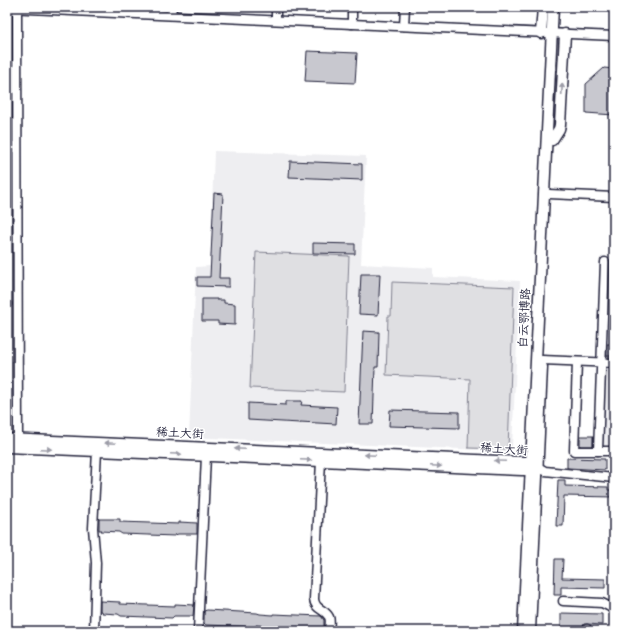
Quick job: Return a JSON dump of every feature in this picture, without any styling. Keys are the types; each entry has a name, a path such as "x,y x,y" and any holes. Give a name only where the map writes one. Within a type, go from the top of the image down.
{"main road":[{"path":"543,7 553,34"},
{"name":"白云鄂博路","path":"523,631 533,466 553,7"},
{"name":"白云鄂博路","path":"530,631 533,466 542,360 552,140 560,125 553,34 557,7"},
{"name":"稀土大街","path":"7,439 18,443 97,451 321,461 533,466"},
{"name":"稀土大街","path":"7,447 18,443 533,466"}],"street":[{"path":"276,7 276,20"},
{"path":"352,7 352,24"},
{"path":"404,26 405,7"},
{"path":"7,8 172,11 276,20 614,36"},
{"path":"17,8 18,443"},
{"path":"549,194 614,198"},
{"path":"598,451 605,262"},
{"path":"542,360 614,363"},
{"path":"578,362 574,451 614,452"},
{"path":"94,631 96,563 93,528 97,451"},
{"path":"198,631 206,456"},
{"path":"321,461 314,600 315,606 330,618 329,631"},
{"path":"533,466 545,471 614,478"},
{"path":"563,601 602,603 614,610"}],"shaded area":[{"path":"214,151 366,156 361,264 433,268 433,277 520,281 512,446 508,451 189,437 196,267 210,266"},
{"path":"256,252 349,256 344,392 250,388"},
{"path":"392,282 514,287 508,449 468,448 470,379 386,375 388,316 391,316"},
{"path":"605,367 614,367 614,448 601,447"}],"building":[{"path":"307,51 357,53 355,83 305,81"},
{"path":"604,68 614,69 614,115 586,113 586,84"},
{"path":"290,161 362,164 362,180 289,177"},
{"path":"214,193 223,194 219,278 229,278 229,287 197,286 197,277 210,277"},
{"path":"313,243 355,244 355,254 313,253"},
{"path":"361,274 380,274 378,315 359,314"},
{"path":"202,299 224,300 224,303 235,304 235,325 218,324 218,321 202,321"},
{"path":"363,331 379,332 378,367 375,367 373,424 359,424"},
{"path":"607,344 613,344 614,356 607,356"},
{"path":"286,401 302,401 301,405 337,407 336,424 248,420 248,403 286,405"},
{"path":"390,410 459,412 459,428 389,426"},
{"path":"580,436 593,436 593,446 580,446"},
{"path":"567,458 605,459 605,470 567,468"},
{"path":"558,480 565,480 565,486 608,487 608,490 614,490 614,497 564,496 563,526 556,526"},
{"path":"99,519 120,519 120,522 179,524 179,522 197,523 197,534 178,534 175,536 122,534 119,532 101,531 102,530 99,530"},
{"path":"555,559 563,559 562,578 605,579 605,588 561,587 561,595 554,595"},
{"path":"100,601 120,602 120,604 175,606 175,604 194,605 193,616 174,616 172,618 121,616 118,614 102,613 103,612 100,611"},
{"path":"204,611 273,615 321,616 324,620 324,629 313,630 272,628 269,626 256,625 256,627 206,625 204,623"},
{"path":"561,613 602,614 602,625 584,624 582,631 561,631"}]}
